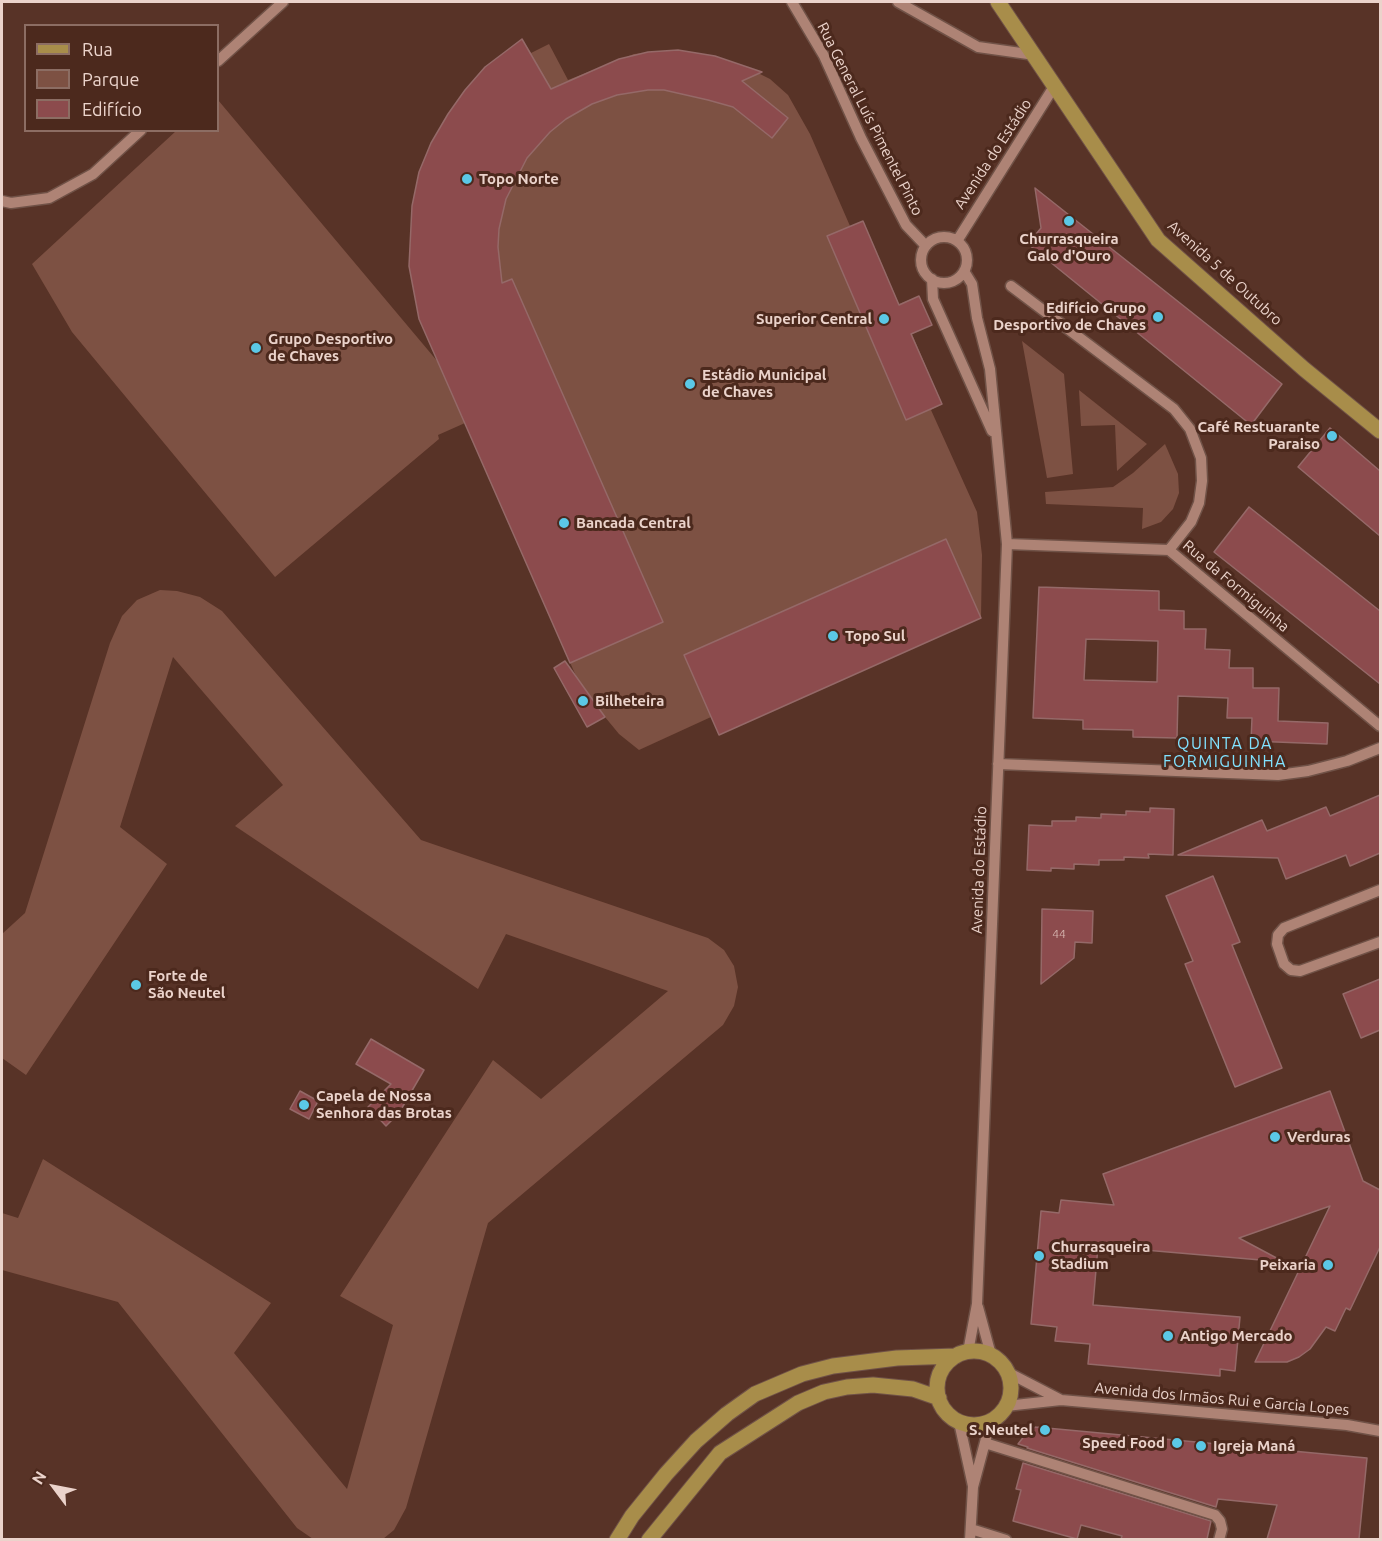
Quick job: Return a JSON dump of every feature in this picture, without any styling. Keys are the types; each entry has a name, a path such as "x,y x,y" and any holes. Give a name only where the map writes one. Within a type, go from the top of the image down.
{"main road":[{"name":"Avenida 5 de Outubro","path":"998,2 1158,240 1304,369 1380,431"},
{"path":"616,1539 666,1474 727,1414 755,1394 802,1374 833,1366 897,1358 980,1352 991,1355 1000,1362 1011,1384 1006,1406 1000,1415 991,1420 981,1424 958,1422 943,1408 939,1398 940,1374 947,1363 962,1354"},
{"path":"656,1536 720,1453 798,1402 824,1392 873,1385 914,1389 939,1398"}],"street":[{"path":"219,60 283,2"},
{"name":"Rua General Luís Pimentel Pinto","path":"792,2 824,56 861,138 906,225 926,246"},
{"path":"898,2 978,47 1035,55"},
{"name":"Avenida do Estádio","path":"978,1304 1007,544 990,369 972,284 964,272 967,255 957,241 1055,85"},
{"path":"2,201 11,203 49,198 93,174 139,132"},
{"path":"926,246 940,237 957,241"},
{"name":"Avenida do Estádio","path":"926,246 923,252 923,267 932,279 933,299 995,439"},
{"path":"932,279 953,281 964,272"},
{"path":"1011,286 1174,409 1190,429 1201,458 1202,481 1199,503 1191,522 1169,550"},
{"name":"Rua da Formiguinha","path":"1007,544 1169,550 1380,726"},
{"path":"999,764 1278,775 1308,771 1347,761 1380,748"},
{"path":"1380,890 1284,928 1278,935 1277,944 1284,964 1291,970 1300,971 1380,942"},
{"path":"962,1354 978,1304"},
{"path":"978,1304 991,1355"},
{"path":"1007,1372 1061,1400"},
{"path":"1006,1406 1061,1400"},
{"name":"Avenida dos Irmãos Rui e Garcia Lopes","path":"1061,1400 1347,1425 1380,1431"},
{"path":"991,1420 973,1486 970,1534 1006,1539"},
{"path":"958,1422 973,1486"},
{"path":"985,1443 1215,1515 1222,1529 1219,1539"}],"green space":[{"name":"Estádio Municipal de Chaves","path":"522,39 531,53 549,44 568,80 634,54 678,50 715,56 746,67 770,79 788,95 810,134 850,226 863,221 899,304 919,296 932,325 912,334 942,404 931,410 977,512 982,555 981,618 719,735 711,717 639,750 619,734 605,717 587,727 563,685 576,676 465,423 438,435 439,439 275,577 72,332 32,264 175,132 219,132 219,101 438,362 420,320 409,266 412,206 419,172 431,143 465,90 485,67"},
{"path":"1022,341 1064,374 1073,474 1047,478"},
{"path":"1079,390 1147,444 1117,471 1115,425 1081,426"},
{"path":"1165,444 1178,474 1179,493 1173,509 1161,522 1142,529 1143,508 1046,504 1045,492 1113,487 1133,473"},
{"path":"160,590 177,591 200,597 222,611 421,840 708,938 724,950 734,966 738,987 734,1006 723,1025 488,1223 406,1508 394,1530 383,1539 313,1539 297,1528 118,1302 2,1270 2,1213 18,1218 43,1159 271,1303 234,1353 347,1489 393,1325 340,1296 493,1060 541,1099 668,991 506,934 478,989 235,826 283,785 173,657 120,827 167,864 26,1075 2,1058 2,934 25,913 110,643 122,616 137,600"}],"building":[{"path":"522,39 551,89 619,59 648,52 678,50 715,56 762,72 742,81 788,118 772,138 733,107 708,100 664,90 617,95 592,104 566,119 550,132 527,158 506,199 499,229 498,247 502,283 512,279 663,622 570,663 419,319 409,266 412,206 419,172 431,143 465,90 485,67"},
{"name":"Edifício Grupo Desportivo de Chaves","path":"1035,188 1282,384 1251,425 1028,244 1041,228"},
{"name":"Superior Central","path":"863,221 899,305 919,296 932,325 911,334 942,404 906,420 827,236"},
{"path":"1330,428 1380,471 1380,536 1298,467"},
{"path":"1249,507 1380,611 1380,684 1214,552"},
{"name":"Topo Sul","path":"946,539 981,618 719,735 684,655"},
{"path":"1039,587 1159,591 1159,610 1184,611 1184,629 1206,629 1205,649 1230,650 1229,668 1253,668 1253,688 1279,688 1278,721 1328,723 1327,744 1251,741 1252,718 1227,718 1228,698 1178,696 1177,738 1133,737 1133,730 1083,729 1083,720 1033,718","holes":["1086,639 1158,641 1157,682 1084,680"]},
{"name":"Bilheteira","path":"565,661 605,717 587,727 554,668"},
{"path":"1380,795 1380,853 1350,866 1346,855 1286,879 1278,858 1178,855 1262,820 1267,831 1326,807 1330,816"},
{"path":"1150,808 1174,809 1173,855 1148,854 1149,858 1124,857 1124,860 1099,860 1099,865 1074,864 1074,869 1027,870 1029,825 1052,826 1052,821 1076,821 1076,817 1101,818 1101,814 1126,815 1126,811 1150,812"},
{"path":"1213,876 1240,942 1232,945 1282,1068 1235,1087 1185,964 1193,961 1166,896"},
{"path":"1042,909 1093,911 1092,943 1075,942 1074,958 1041,984"},
{"path":"1380,979 1380,1030 1361,1038 1343,994"},
{"path":"371,1039 424,1070 399,1113 386,1126 368,1107 391,1084 356,1064"},
{"name":"Capela de Nossa Senhora das Brotas","path":"300,1091 318,1101 309,1119 290,1109"},
{"path":"1330,1091 1363,1181 1380,1190 1380,1247 1350,1310 1346,1308 1335,1331 1326,1327 1310,1349 1287,1362 1255,1362 1330,1206 1239,1238 1284,1262 1098,1246 1093,1305 1240,1317 1235,1371 1220,1369 1220,1376 1088,1364 1090,1344 1055,1341 1057,1327 1031,1324 1041,1211 1059,1213 1061,1200 1114,1205 1103,1174"},
{"path":"1036,1427 1367,1458 1359,1539 1267,1539 1277,1505 1218,1499 1216,1507 1018,1444 1029,1430"},
{"path":"1023,1463 1211,1521 1207,1539 1121,1539 1122,1536 1081,1525 1077,1539 1013,1521 1021,1490 1016,1489"}],"place":[{"name":"Topo Norte","path":"467,179"},
{"name":"Churrasqueira Galo d'Ouro","path":"1069,221"},
{"name":"Edifício Grupo Desportivo de Chaves","path":"1158,317"},
{"name":"Superior Central","path":"884,319"},
{"name":"Grupo Desportivo de Chaves","path":"256,348"},
{"name":"Estádio Municipal de Chaves","path":"690,384"},
{"name":"Café Restuarante Paraiso","path":"1332,436"},
{"name":"Bancada Central","path":"564,523"},
{"name":"Topo Sul","path":"833,636"},
{"name":"Bilheteira","path":"583,701"},
{"name":"Forte de São Neutel","path":"136,985"},
{"name":"Capela de Nossa Senhora das Brotas","path":"304,1105"},
{"name":"Verduras","path":"1275,1137"},
{"name":"Churrasqueira Stadium","path":"1039,1256"},
{"name":"Peixaria","path":"1328,1265"},
{"name":"Antigo Mercado","path":"1168,1336"},
{"name":"S. Neutel","path":"1045,1430"},
{"name":"Speed Food","path":"1177,1443"},
{"name":"Igreja Maná","path":"1201,1446"}],"district":[{"name":"QUINTA DA FORMIGUINHA","path":"1225,753"}]}
